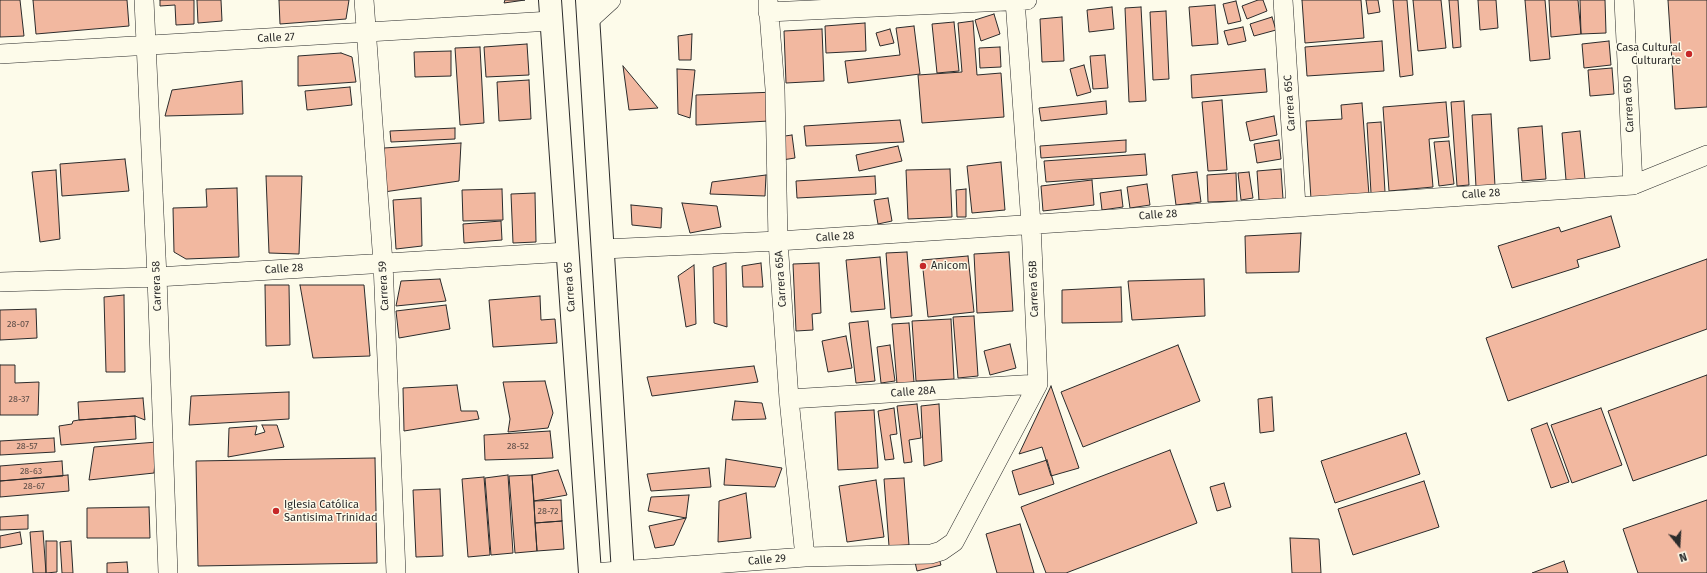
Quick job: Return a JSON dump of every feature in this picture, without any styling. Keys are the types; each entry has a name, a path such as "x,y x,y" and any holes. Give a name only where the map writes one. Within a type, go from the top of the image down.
{"main road":[{"name":"Carrera 65","path":"550,0 590,573"},
{"path":"588,0 588,21 623,572"}],"street":[{"name":"Carrera 58","path":"144,0 157,277 168,573"},
{"name":"Carrera 59","path":"364,0 365,33 383,263 396,573"},
{"path":"588,21 611,0"},
{"path":"768,6 1019,0"},
{"name":"Carrera 65B","path":"1019,0 1038,384"},
{"name":"Carrera 65C","path":"1283,0 1296,206"},
{"name":"Carrera 65D","path":"1624,0 1633,185"},
{"name":"Carrera 65A","path":"768,6 776,90 778,241 789,399 805,557"},
{"name":"Calle 27","path":"0,54 146,44 365,33 551,21"},
{"name":"Calle 28","path":"603,250 778,241 1633,185 1707,154"},
{"name":"Calle 28","path":"0,282 157,277 567,252"},
{"name":"Calle 28A","path":"789,399 1038,384"},
{"name":"Calle 29","path":"593,573 623,572 805,557 931,554 941,551 954,542 1038,384"}],"building":[{"path":"0,0 20,0 24,36 0,37"},
{"path":"33,0 127,0 129,26 36,34"},
{"path":"160,0 194,0 194,24 176,25 175,5 160,6"},
{"path":"197,0 221,0 222,21 198,23"},
{"path":"279,0 349,0 346,19 280,24"},
{"path":"505,0 525,0 504,3"},
{"path":"1258,0 1263,0 1267,11 1247,19 1242,6"},
{"path":"1302,0 1361,0 1364,38 1305,43"},
{"path":"1366,0 1378,0 1380,12 1368,14"},
{"path":"1393,0 1407,0 1413,75 1400,77"},
{"path":"1413,0 1441,0 1446,48 1418,51"},
{"path":"1449,0 1458,0 1461,47 1453,48"},
{"path":"1478,0 1496,0 1498,28 1480,30"},
{"path":"1525,0 1545,0 1550,59 1530,61"},
{"path":"1549,0 1578,0 1581,34 1551,37"},
{"path":"1580,0 1605,0 1606,33 1581,34"},
{"name":"Casa Cultural Culturarte","path":"1668,0 1707,0 1707,107 1675,109"},
{"path":"1236,1 1241,21 1228,24 1223,4"},
{"path":"1215,5 1218,44 1192,46 1189,7"},
{"path":"1112,7 1114,29 1089,32 1087,10"},
{"path":"1141,7 1146,101 1129,102 1125,8"},
{"path":"1166,11 1169,79 1153,80 1150,12"},
{"path":"994,14 1000,34 981,41 975,20"},
{"path":"1062,17 1064,61 1042,62 1040,19"},
{"path":"1272,17 1276,30 1254,36 1250,24"},
{"path":"973,21 977,75 1001,73 1004,117 922,123 918,75 962,72 958,23"},
{"path":"954,22 959,71 937,73 932,24"},
{"path":"865,23 866,51 826,53 825,26"},
{"path":"914,26 920,74 848,83 845,61 900,55 896,28"},
{"path":"1243,27 1246,41 1228,45 1224,31"},
{"path":"822,29 824,81 786,83 784,31"},
{"path":"890,29 894,43 880,46 876,33"},
{"path":"692,34 691,60 679,60 678,36"},
{"path":"1382,41 1384,71 1307,76 1305,47"},
{"path":"1609,41 1611,65 1584,68 1582,44"},
{"path":"527,44 529,75 486,77 484,47"},
{"path":"480,47 484,123 460,125 455,48"},
{"path":"1000,47 1001,67 980,68 979,48"},
{"path":"451,51 451,76 415,77 414,52"},
{"path":"341,53 352,57 356,82 298,86 298,56"},
{"path":"1105,55 1108,88 1093,89 1090,56"},
{"path":"1084,65 1091,92 1077,96 1070,69"},
{"path":"623,66 658,108 629,110"},
{"path":"1612,68 1614,94 1590,96 1588,70"},
{"path":"677,69 695,70 690,118 678,114"},
{"path":"1265,69 1267,92 1192,98 1191,75"},
{"path":"529,80 531,119 499,121 497,82"},
{"path":"242,81 243,114 165,116 172,90"},
{"path":"350,87 352,105 307,110 305,91"},
{"path":"776,92 769,121 696,125 696,95"},
{"path":"1222,100 1227,170 1208,171 1202,102"},
{"path":"1106,101 1107,114 1041,121 1039,108"},
{"path":"1464,101 1469,185 1457,186 1451,102"},
{"path":"1446,102 1449,137 1429,139 1433,187 1389,191 1383,107"},
{"path":"1362,103 1369,195 1311,199 1306,121 1342,119 1341,105"},
{"path":"1491,114 1495,186 1476,187 1472,115"},
{"path":"1274,116 1277,135 1250,141 1246,122"},
{"path":"900,120 904,142 806,146 804,126"},
{"path":"1381,122 1385,192 1371,193 1367,123"},
{"path":"1542,126 1546,179 1522,181 1518,128"},
{"path":"455,128 455,139 391,142 390,131"},
{"path":"1580,131 1585,179 1566,180 1562,133"},
{"path":"792,135 795,158 782,160 778,137"},
{"path":"1126,140 1126,152 1041,158 1040,146"},
{"path":"1279,140 1281,159 1257,163 1254,144"},
{"path":"1449,141 1454,184 1439,186 1434,142"},
{"path":"461,143 459,181 384,192 384,148"},
{"path":"898,146 902,161 859,171 856,155"},
{"path":"1145,154 1147,175 1046,182 1044,161"},
{"path":"125,159 129,191 62,196 60,164"},
{"path":"1001,162 1005,210 972,213 967,166"},
{"path":"950,169 952,217 908,219 906,170"},
{"path":"1281,169 1283,199 1259,200 1257,171"},
{"path":"56,170 60,239 40,242 32,172"},
{"path":"1197,172 1201,202 1176,205 1172,175"},
{"path":"1249,172 1253,198 1241,200 1238,173"},
{"path":"1236,173 1237,201 1208,202 1207,175"},
{"path":"766,175 765,196 710,194 712,182"},
{"path":"266,176 302,176 299,254 269,253"},
{"path":"875,176 876,194 797,198 796,181"},
{"path":"1092,180 1094,205 1043,211 1041,186"},
{"path":"1147,184 1150,205 1130,208 1127,187"},
{"path":"237,188 239,257 186,259 174,252 173,208 207,207 206,189"},
{"path":"502,189 503,220 463,221 462,190"},
{"path":"966,189 966,217 957,217 956,190"},
{"path":"1121,190 1123,207 1102,210 1100,193"},
{"path":"535,193 536,242 513,243 511,194"},
{"path":"421,198 422,246 396,249 393,200"},
{"path":"888,198 892,221 878,224 874,200"},
{"path":"682,203 717,206 721,227 690,233"},
{"path":"631,205 662,208 661,228 632,225"},
{"path":"1611,216 1620,247 1577,260 1579,267 1512,288 1498,246 1559,227 1561,232"},
{"path":"501,221 502,240 464,243 463,224"},
{"path":"1301,233 1299,272 1246,273 1245,236"},
{"path":"907,252 912,316 891,318 886,253"},
{"path":"1009,252 1013,311 977,313 974,254"},
{"path":"968,256 974,312 928,317 922,260"},
{"path":"880,257 885,309 851,312 846,260"},
{"path":"1707,259 1707,329 1508,401 1486,338"},
{"path":"726,263 727,327 714,323 713,267"},
{"path":"761,263 763,287 743,287 742,266"},
{"path":"819,263 821,313 812,314 813,330 796,331 793,264"},
{"path":"694,265 696,324 686,327 678,276"},
{"path":"440,279 446,301 396,306 401,281"},
{"path":"1204,279 1205,316 1132,320 1128,281"},
{"path":"265,285 289,285 290,345 266,346"},
{"path":"300,285 364,285 370,356 313,358"},
{"path":"1121,287 1122,322 1062,323 1062,290"},
{"path":"124,295 125,372 106,372 104,297"},
{"path":"540,296 541,320 555,319 557,343 493,347 489,300"},
{"path":"446,305 450,329 399,338 396,311"},
{"path":"36,309 37,338 0,340 0,310"},
{"path":"974,316 978,376 958,378 953,317"},
{"path":"951,319 954,379 916,381 912,321"},
{"path":"868,321 875,381 856,383 849,323"},
{"path":"909,323 914,382 897,384 892,324"},
{"path":"846,336 852,368 828,372 822,341"},
{"path":"1010,344 1016,368 990,375 984,351"},
{"path":"890,345 895,381 881,383 877,347"},
{"path":"1178,345 1200,401 1083,447 1061,392"},
{"path":"0,365 15,365 15,383 39,382 38,415 0,415"},
{"path":"754,366 758,382 652,396 647,377"},
{"path":"1707,375 1707,455 1633,481 1608,411"},
{"path":"545,381 553,413 548,428 508,432 510,419 503,382"},
{"path":"457,385 461,411 477,411 479,419 404,431 403,388"},
{"path":"1051,386 1079,468 1051,476 1042,447 1019,454"},
{"path":"289,392 289,419 189,425 191,396"},
{"path":"1272,397 1274,431 1260,433 1258,399"},
{"path":"143,398 145,420 135,416 79,420 78,402"},
{"path":"735,401 762,403 766,419 732,420"},
{"path":"917,404 921,438 909,440 912,462 904,463 897,406"},
{"path":"939,404 942,461 924,466 921,406"},
{"path":"894,408 897,434 890,435 894,459 885,460 878,411"},
{"path":"1601,408 1622,465 1572,483 1551,425"},
{"path":"874,410 878,468 838,470 835,412"},
{"path":"135,416 136,439 61,445 59,426 72,424 73,421 79,420"},
{"path":"1547,423 1569,482 1551,488 1531,429"},
{"path":"262,425 277,425 284,447 228,457 229,428 257,426 255,435 265,432"},
{"path":"550,431 553,458 485,460 484,435"},
{"path":"1406,433 1420,474 1335,503 1321,461"},
{"path":"54,438 55,452 0,455 0,441"},
{"path":"157,442 154,473 89,480 94,447"},
{"path":"1170,450 1197,523 1066,573 1046,573 1021,507"},
{"path":"375,458 377,563 198,566 196,461"},
{"path":"726,459 782,468 775,487 724,485"},
{"path":"1047,460 1054,484 1019,495 1012,471"},
{"path":"62,461 63,476 0,481 0,466"},
{"path":"709,468 711,487 651,491 647,474"},
{"path":"558,470 567,495 534,501 532,475"},
{"path":"68,475 69,491 0,497 0,481"},
{"path":"508,475 513,553 491,555 485,478"},
{"path":"532,475 537,551 515,553 509,476"},
{"path":"484,477 490,555 468,557 462,479"},
{"path":"904,478 909,545 889,546 884,479"},
{"path":"876,480 884,537 847,542 839,486"},
{"path":"1424,481 1439,527 1353,555 1338,509"},
{"path":"1224,483 1231,507 1217,511 1210,487"},
{"path":"440,489 443,556 416,557 413,490"},
{"path":"746,493 751,538 718,542 719,501"},
{"path":"689,495 686,518 648,511 651,497"},
{"path":"561,500 562,521 535,523 534,501"},
{"path":"1707,500 1707,573 1638,573 1623,529"},
{"path":"149,507 150,538 87,538 87,508"},
{"path":"28,515 28,529 0,530 0,517"},
{"path":"686,518 674,545 655,548 649,526"},
{"path":"562,521 564,549 537,551 535,523"},
{"path":"1020,524 1034,573 997,573 986,534"},
{"path":"43,531 46,573 33,573 30,532"},
{"path":"20,532 22,544 0,548 0,536"},
{"path":"1290,538 1319,539 1321,573 1292,573"},
{"path":"46,541 57,541 57,572 46,573"},
{"path":"71,541 73,573 62,573 60,542"},
{"path":"938,555 941,565 917,571 915,562"},
{"path":"1564,561 1568,573 1532,573"},
{"path":"127,562 128,573 107,573 107,563"}],"place":[{"name":"Casa Cultural Culturarte","path":"1689,54"},
{"name":"Anicom","path":"923,266"},
{"name":"Iglesia Católica Santisima Trinidad","path":"276,511"}]}
